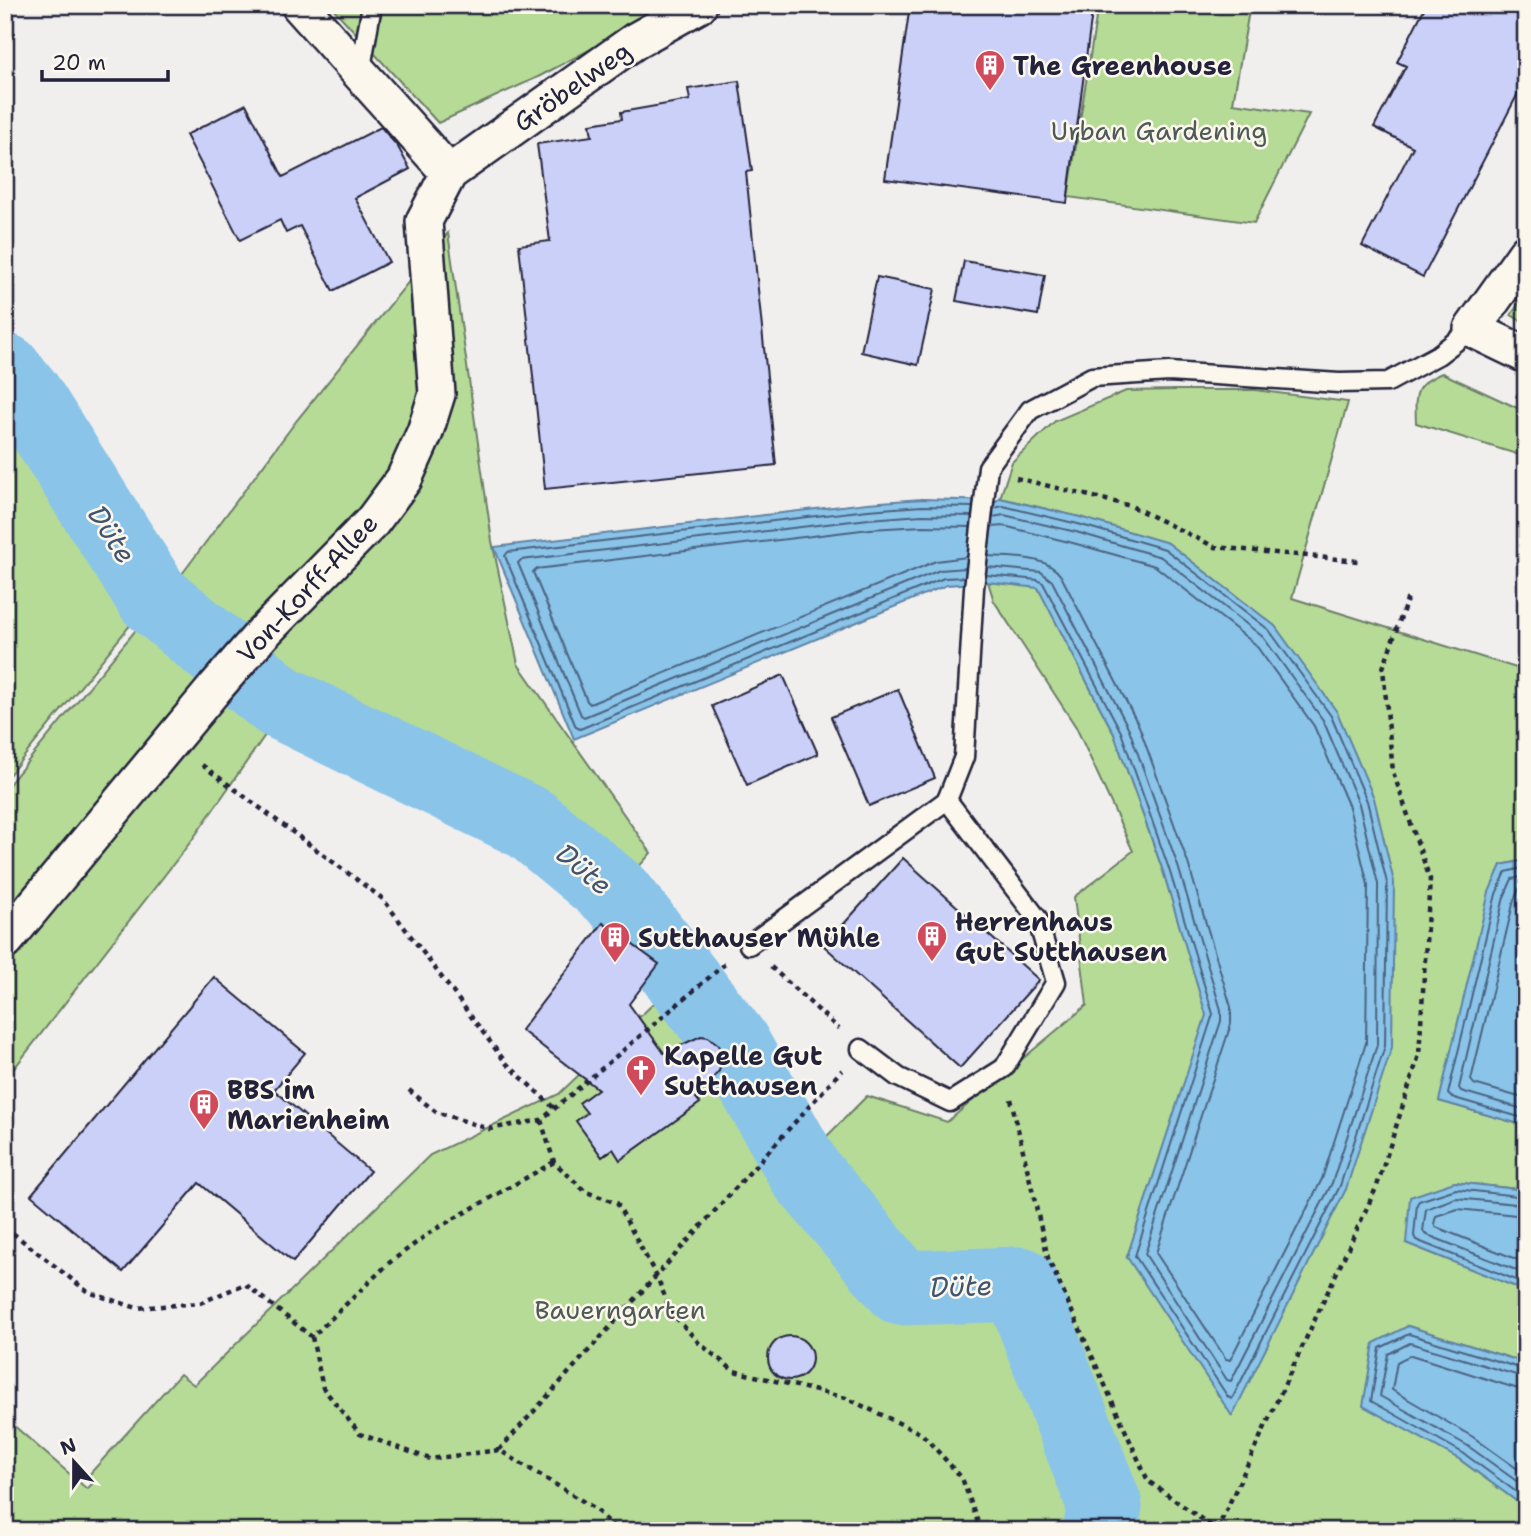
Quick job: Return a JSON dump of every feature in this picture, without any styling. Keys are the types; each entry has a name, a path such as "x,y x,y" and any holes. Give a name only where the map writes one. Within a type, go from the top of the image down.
{"street":[{"path":"299,5 449,173"},
{"name":"Gröbelweg","path":"449,173 635,41 699,5"},
{"name":"Von-Korff-Allee","path":"5,941 215,688 262,634 372,522 404,479 425,432 437,394 424,221 449,173"},
{"path":"1526,253 1472,329 1526,355"}],"lane":[{"path":"360,74 372,5"},
{"path":"749,945 947,800 964,757 974,588 987,471 1030,410 1092,377 1169,372 1339,383 1388,382 1438,355 1472,329"},
{"path":"861,1049 898,1077 950,1102 1003,1068 1056,982 1037,918 947,800"}],"path":[{"path":"987,471 1130,506 1214,547 1358,561"},
{"path":"1003,1068 1048,1258 1148,1481 1217,1531 1377,1186 1419,1055 1430,879 1393,772 1383,668 1409,594"},
{"path":"171,742 383,899 506,1063 554,1108"},
{"path":"499,1450 861,1049 749,945"},
{"path":"409,1090 436,1112 489,1129 541,1120 709,976"},
{"path":"541,1120 554,1162 586,1192 617,1203 657,1277 671,1312 699,1343 734,1371 846,1398 922,1434 962,1478 981,1531"},
{"path":"312,1337 389,1263 432,1231 554,1162"},
{"path":"5,1227 88,1292 137,1308 200,1303 245,1283 312,1337 323,1388 360,1434 430,1458 499,1450 594,1508 618,1531"}],"green space":[{"path":"330,5 675,5 538,77 438,123"},
{"name":"Urban Gardening","path":"1098,5 1250,5 1233,103 1309,114 1254,223 1068,197"},
{"path":"448,233 492,541 518,664 651,853 608,902 277,718 192,840 5,1080 5,789 182,574 297,420"},
{"path":"1526,293 1526,323 1511,315"},
{"path":"1442,373 1526,412 1526,457 1416,423 1416,398 1421,386"},
{"path":"5,383 25,395 153,597 5,780"},
{"path":"1255,390 1348,402 1292,598 1526,671 1526,860 1501,865 1439,1101 1526,1126 1526,1190 1454,1182 1406,1243 1526,1291 1526,1363 1408,1326 1459,1459 1526,1508 1526,1531 1109,1531 1114,1508 1026,1277 900,1274 807,1156 867,1096 947,1122 1087,1005 1074,897 1133,851 1076,727 994,601 988,582 1038,587 1114,734 1163,871 1207,1015 1127,1257 1346,1189 1080,517 1000,498 1012,462 1055,421 1126,391"},
{"name":"Bauerngarten","path":"674,984 727,1048 799,1178 899,1298 1014,1295 1093,1507 1088,1531 5,1531 5,1418 87,1489 93,1483 86,1478 180,1374 194,1385 430,1155 559,1094"}],"water":[{"path":"1000,498 1080,517 1168,543 1275,626 1337,712 1374,798 1394,882 1392,1047 1346,1189 1232,1416 1127,1257 1206,1015 1163,871 1114,734 1038,588 988,582 947,585 574,739 494,547 867,503 922,499 996,501"},
{"path":"1526,860 1526,1126 1439,1101 1489,892 1501,865"},
{"path":"1454,1182 1526,1190 1526,1291 1406,1243 1410,1197"},
{"path":"1408,1326 1526,1363 1526,1508 1459,1459 1363,1406 1374,1343"}],"building":[{"name":"The Greenhouse","path":"910,5 1093,5 1067,203 885,179"},
{"path":"1426,5 1526,5 1526,78 1423,277 1362,246 1413,147 1374,127 1406,66 1397,62"},
{"path":"739,81 752,171 746,172 776,465 545,489 519,245 550,241 537,144 592,136 590,124 622,119 621,112 690,100 688,89"},
{"path":"246,104 283,177 381,127 398,147 410,169 355,198 389,262 333,291 300,226 286,233 280,220 240,240 186,135"},
{"path":"964,261 1045,275 1038,315 956,301"},
{"path":"877,277 935,289 918,365 861,352"},
{"path":"783,675 818,754 747,785 712,706"},
{"path":"898,689 935,778 869,806 831,717"},
{"name":"Herrenhaus Gut Sutthausen","path":"903,858 1039,980 960,1068 824,946"},
{"path":"603,923 659,964 629,1004 664,1053 701,1036 708,1037 719,1045 723,1058 719,1071 696,1098 700,1103 620,1160 613,1149 602,1157 576,1121 587,1113 579,1103 598,1089 521,1030"},
{"name":"BBS im Marienheim","path":"214,977 305,1053 274,1090 370,1171 293,1262 199,1183 123,1272 31,1195"},
{"path":"790,1336 805,1343 812,1358 805,1373 790,1380 775,1373 768,1358 775,1343"}],"waterway":[{"name":"Düte","path":"5,371 25,395 153,597 278,701 531,824 618,896 732,1043 806,1174 902,1288 1020,1284 1105,1506 1100,1531"}],"place":[{"name":"The Greenhouse","path":"990,92"},
{"name":"Herrenhaus Gut Sutthausen","path":"932,963"},
{"name":"Sutthauser Mühle","path":"615,964"},
{"name":"Kapelle Gut Sutthausen","path":"641,1097"},
{"name":"BBS im Marienheim","path":"204,1131"}]}
